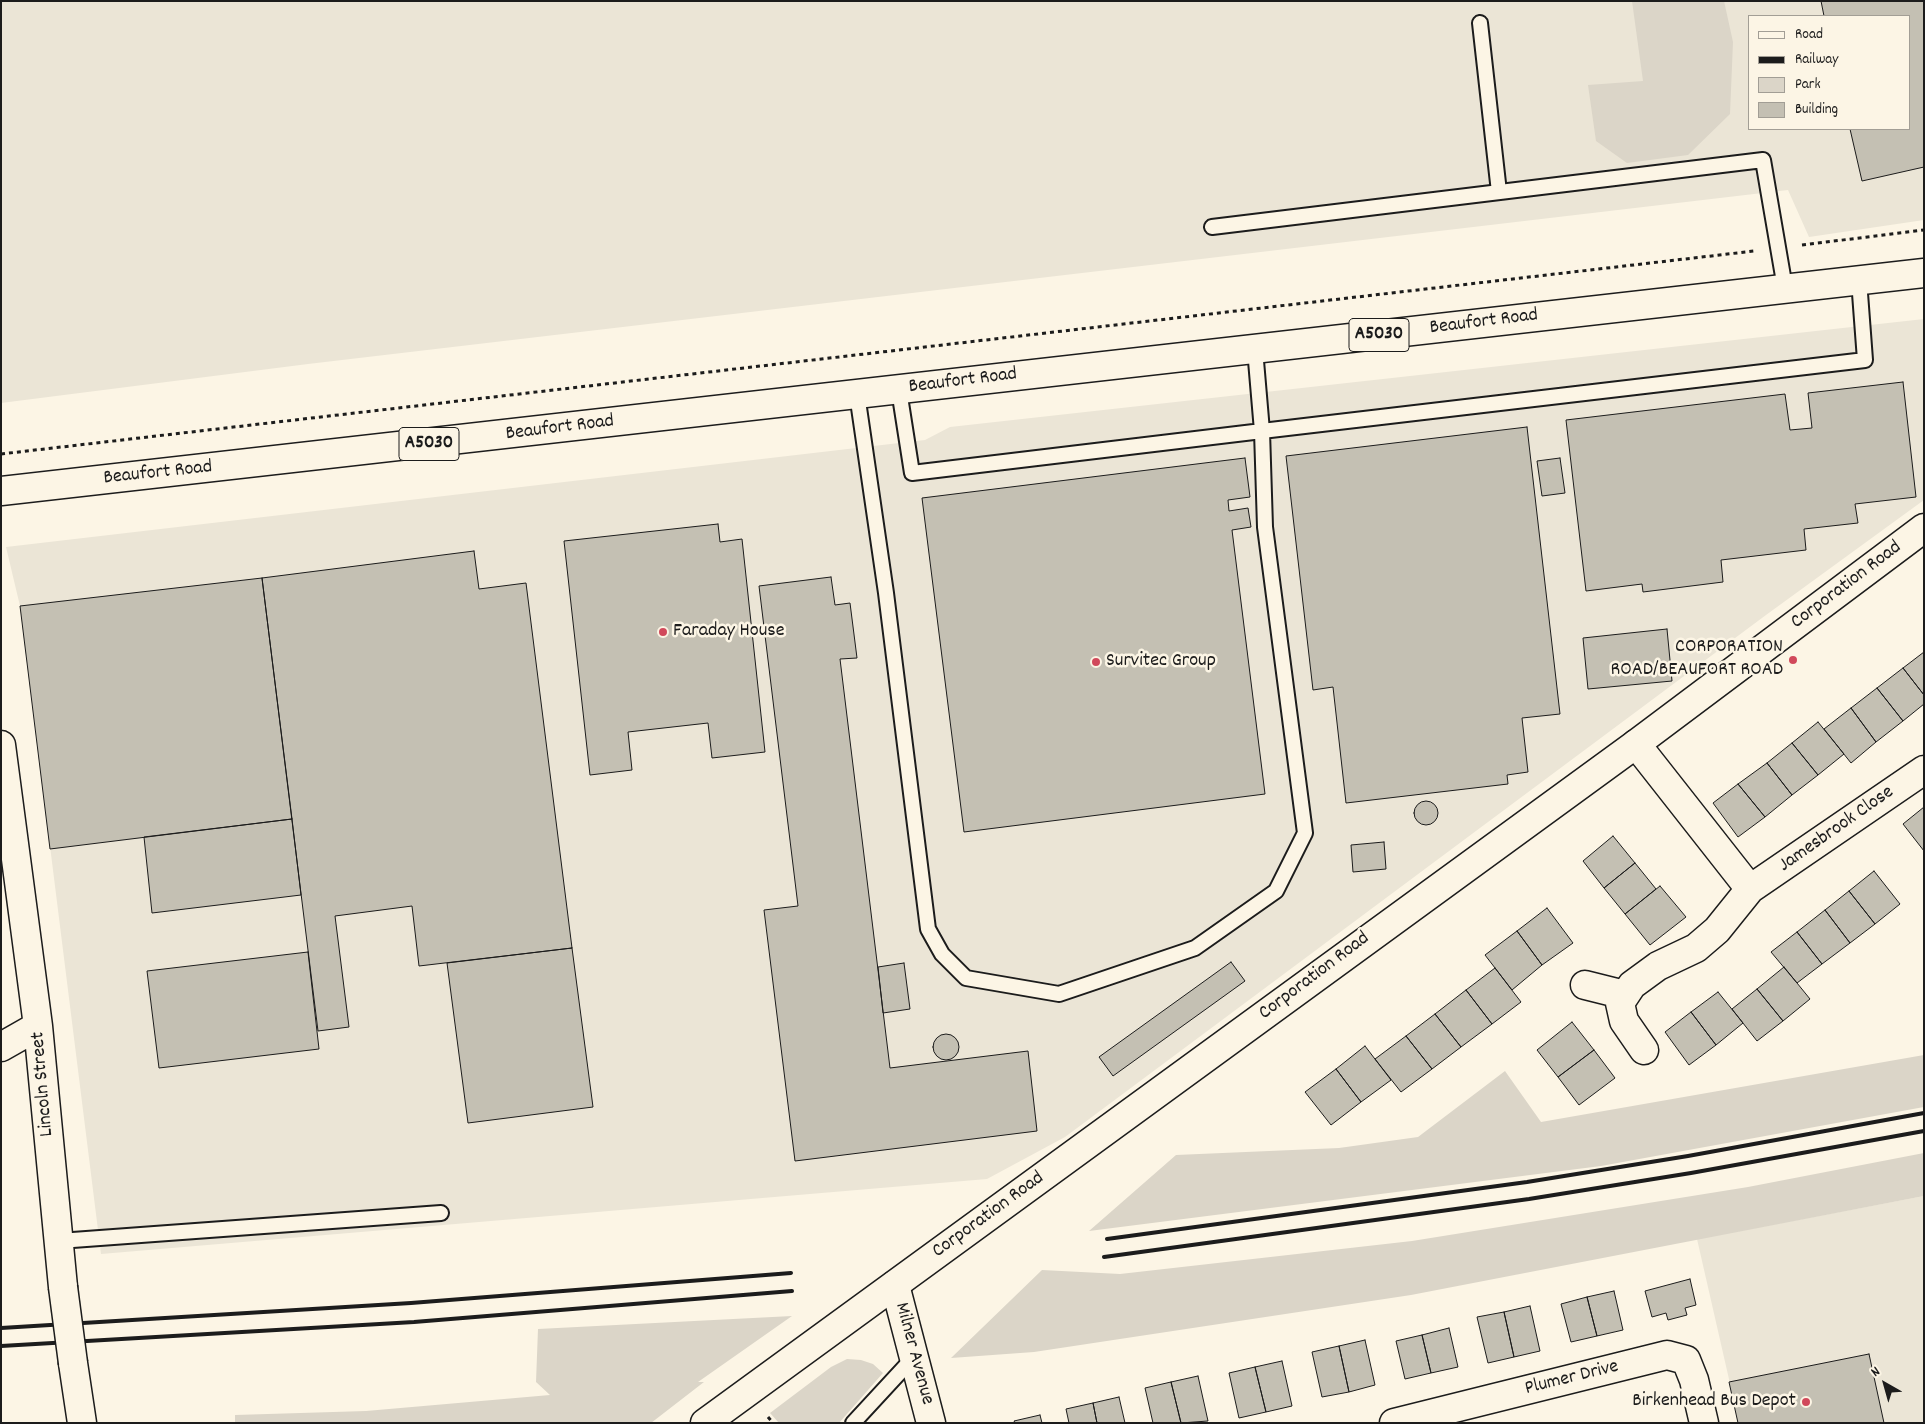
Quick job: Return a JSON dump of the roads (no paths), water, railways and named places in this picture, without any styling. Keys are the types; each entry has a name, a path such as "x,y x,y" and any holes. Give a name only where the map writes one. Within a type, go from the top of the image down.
{"street":[{"name":"Beaufort Road","path":"1,491 1924,273"},
{"name":"Corporation Road","path":"705,1423 1636,744 1924,528"},
{"path":"1636,744 1750,890"},
{"name":"Lincoln Street","path":"1,745 4,784 38,1026 63,1287 82,1423"},
{"name":"Jamesbrook Close","path":"1625,995 1632,985 1658,966 1696,948 1717,930 1750,890 1924,770"},
{"path":"1585,985 1625,995 1620,1002 1624,1021 1644,1050"},
{"path":"1,1047 38,1026"},
{"name":"Milner Avenue","path":"894,1285 931,1423"},
{"name":"Plumer Drive","path":"1394,1423 1442,1417 1667,1355 1686,1360 1694,1380 1704,1423"}],"lane":[{"path":"1480,23 1499,192"},
{"path":"1212,227 1763,160 1785,288"},
{"path":"899,390 912,473 1865,360 1859,280"},
{"path":"858,394 886,593 928,929 942,954 966,978 1059,994 1195,948 1276,891 1305,833 1265,527 1262,431 1255,349"},
{"path":"58,1241 440,1213"},
{"path":"854,1423 914,1357"}],"railway":[{"path":"1107,1239 1527,1182 1688,1156 1924,1113"},
{"path":"1104,1257 1529,1199 1691,1173 1924,1131"},
{"path":"1,1328 411,1303 791,1273"},
{"path":"1,1346 414,1322 792,1291"}],"place":[{"name":"Faraday House","path":"663,632"},
{"name":"CORPORATION ROAD/BEAUFORT ROAD","path":"1793,660"},
{"name":"Survitec Group","path":"1096,662"},
{"name":"Birkenhead Bus Depot","path":"1806,1402"}]}
